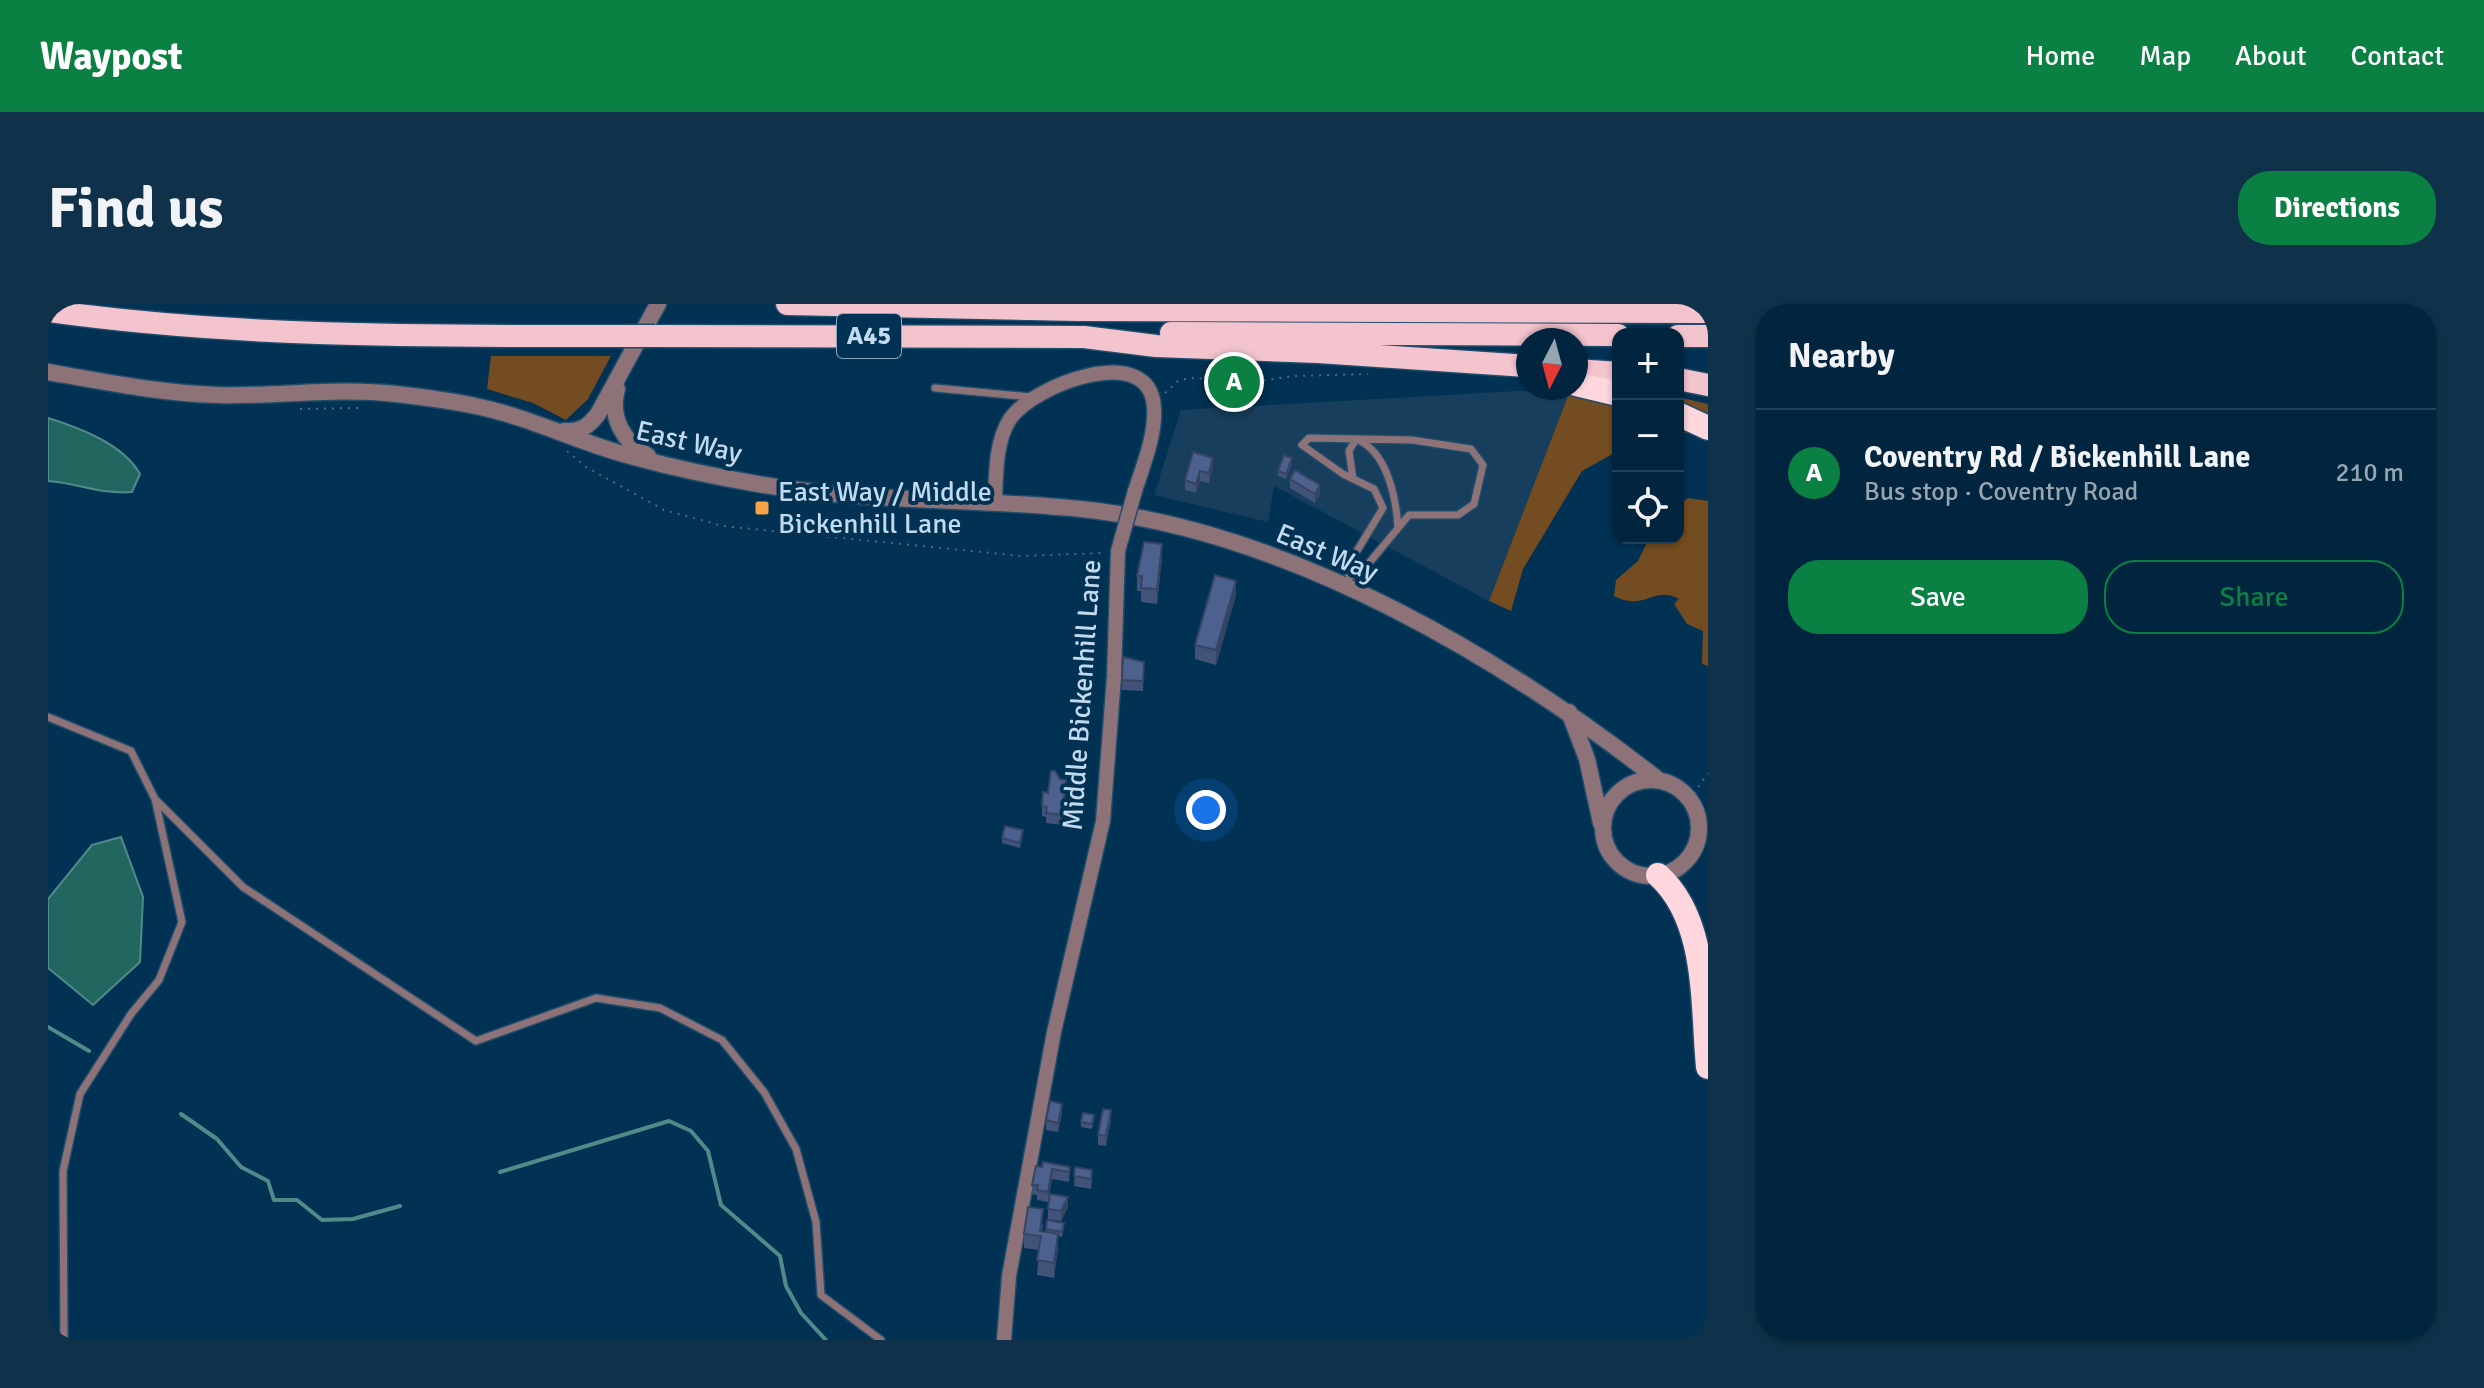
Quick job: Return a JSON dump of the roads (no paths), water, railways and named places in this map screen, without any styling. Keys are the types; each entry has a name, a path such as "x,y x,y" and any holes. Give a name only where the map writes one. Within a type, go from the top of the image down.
{"highway":[{"name":"A45","path":"787,304 1079,310 1708,312"},
{"path":"1079,310 1102,304"},
{"name":"A45","path":"48,311 154,326 269,334 1084,337 1223,331 1612,335"},
{"path":"1684,336 1708,336"},
{"path":"1084,337 1156,346 1318,352 1516,365"},
{"path":"1588,371 1612,373"},
{"path":"1684,380 1708,385"},
{"path":"1588,387 1612,393"},
{"path":"1684,417 1708,428"},
{"path":"1658,875 1682,899 1691,919 1708,1067"}],"street":[{"path":"559,437 589,426 658,304"},
{"name":"East Way","path":"48,372 145,389 217,395 391,393 482,407 559,437 635,458 760,485 827,494 995,502 1103,512 1167,523 1348,582 1569,712 1660,781 1679,789 1708,817"},
{"name":"Middle Bickenhill Lane","path":"995,502 1003,434 1009,421 1031,397 1084,376 1130,374 1144,384 1154,407 1118,552 1114,677 1103,821 1054,1032 1009,1276 1004,1340"},
{"path":"620,376 614,402 619,425 637,450 658,462"},
{"path":"1569,712 1587,759 1604,837 1619,864 1638,874 1658,875 1677,867 1691,853 1698,834 1691,802"},
{"path":"1604,837 1604,816 1614,797 1640,781 1660,781"},
{"path":"1691,853 1708,847"}],"lane":[{"path":"935,388 1031,397"},
{"path":"1309,438 1412,440 1471,449 1483,465 1474,504 1458,515 1409,515 1364,569 1348,582 1346,569 1383,508 1374,489 1353,479 1302,445 1309,438"},
{"path":"1353,479 1349,451 1356,439"},
{"path":"1356,439 1368,444 1385,469 1397,507 1398,528"},
{"path":"48,717 131,751 155,799 182,922 159,980 131,1014 80,1094 63,1171 64,1340"},
{"path":"155,799 243,887 476,1041 596,998 660,1008 722,1040 764,1092 796,1149 816,1222 821,1295 881,1340"}],"waterway":[{"path":"48,1027 89,1051"},
{"path":"181,1114 217,1139 241,1167 268,1181 274,1200 297,1200 322,1220 353,1219 400,1206"},
{"path":"500,1172 669,1121 691,1131 708,1151 721,1205 780,1256 786,1286 801,1313 826,1340"}],"place":[{"name":"Coventry Rd / Bickenhill Lane","path":"1234,382"},
{"name":"East Way / Middle Bickenhill Lane","path":"762,508"}]}
